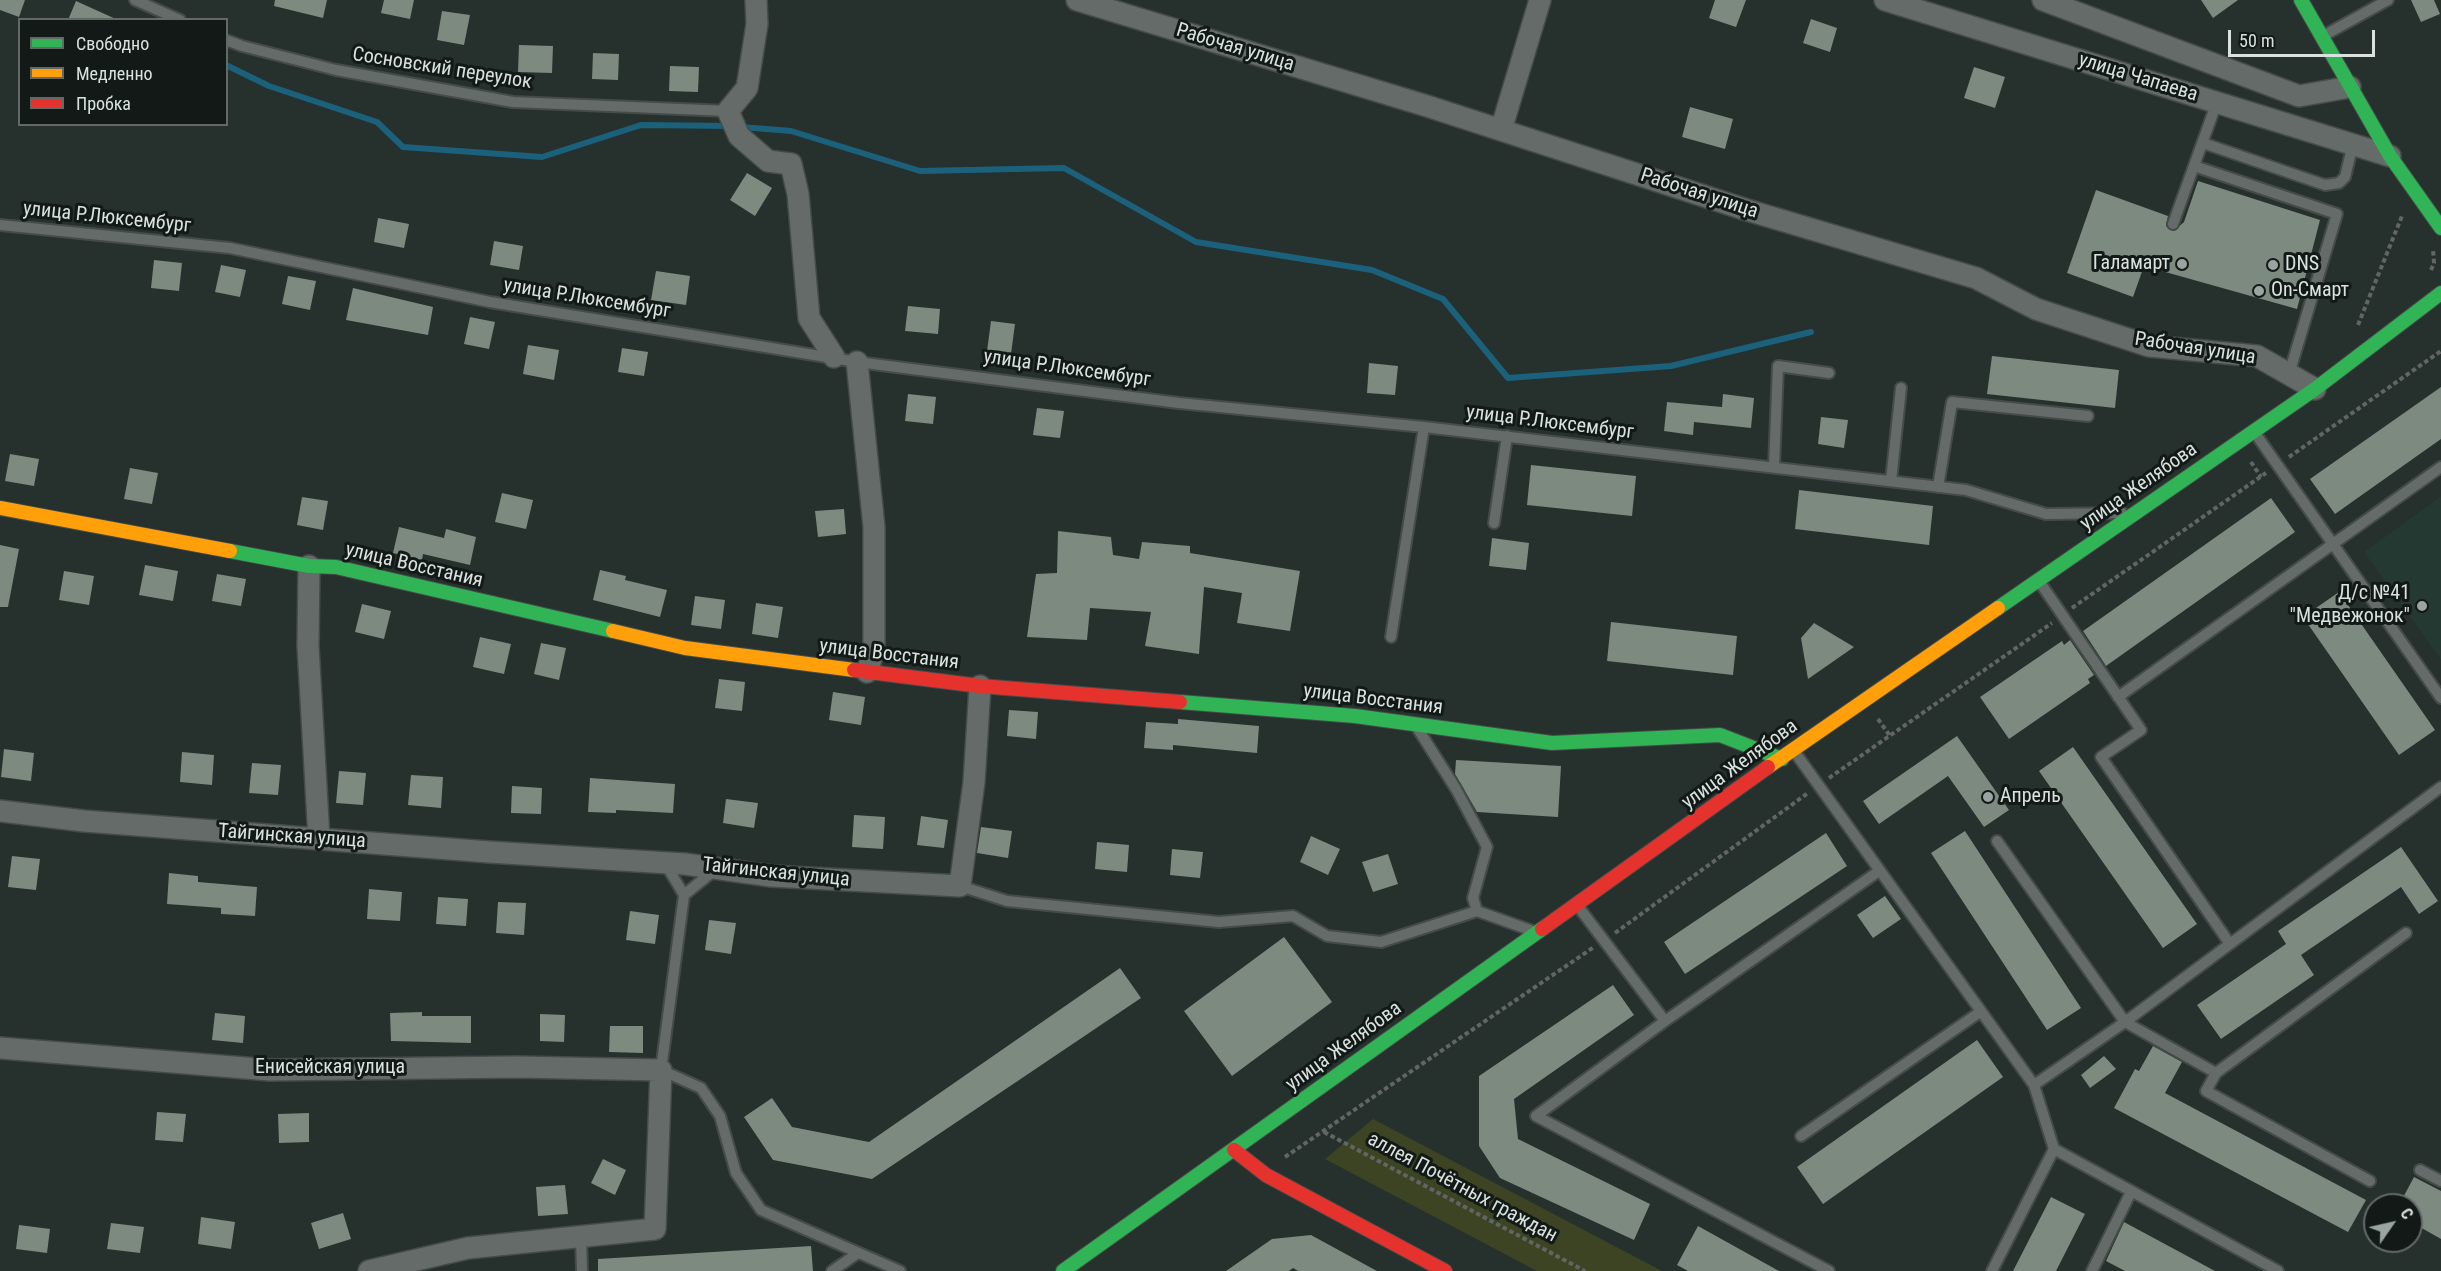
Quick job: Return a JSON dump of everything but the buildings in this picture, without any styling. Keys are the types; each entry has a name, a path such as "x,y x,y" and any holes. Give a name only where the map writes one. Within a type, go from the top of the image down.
{"street":[{"path":"756,0 757,24 747,88 729,111 739,136 768,161 791,164 798,194 808,318 834,357"},
{"name":"Рабочая улица","path":"1077,0 1501,130 1747,210 1976,278 2036,309 2149,346 2257,356 2315,389"},
{"path":"1501,130 1540,0"},
{"name":"улица Чапаева","path":"1885,0 2390,156"},
{"name":"улица Чапаева","path":"2043,0 2299,96 2350,87"},
{"path":"2301,0 2390,156 2441,228"},
{"name":"улица Желябова","path":"1063,1271 1793,750 2315,389 2441,293"},
{"path":"856,362 874,527 874,650 867,672"},
{"name":"улица Восстания","path":"0,508 309,566 336,567 685,648 980,686 1343,715 1552,743 1720,735 1782,759"},
{"path":"309,566 308,646 319,839"},
{"path":"960,886 974,782 980,686"},
{"name":"Тайгинская улица","path":"0,811 84,821 665,863 771,876 960,886"},
{"name":"Енисейская улица","path":"0,1048 270,1070 518,1067 661,1070"},
{"path":"369,1271 468,1248 655,1229 661,1070"},
{"path":"1234,1150 1266,1175 1445,1271"}],"lane":[{"path":"135,0 176,18"},
{"path":"2322,37 2388,0"},
{"name":"Сосновский переулок","path":"228,41 336,70 513,102 729,111"},
{"path":"2173,224 2217,102"},
{"path":"2203,142 2325,184 2339,183 2345,177 2353,144"},
{"path":"2194,166 2337,214 2289,374"},
{"name":"улица Р.Люксембург","path":"0,225 230,248 490,302 856,362 1179,403 1507,436 1966,490 2046,514 2133,513"},
{"path":"1774,467 1778,366 1830,373"},
{"path":"1891,481 1901,388"},
{"path":"1938,487 1952,402 2088,416"},
{"path":"1391,637 1424,427"},
{"path":"2254,431 2332,546 2441,698"},
{"path":"1494,523 1507,436"},
{"path":"2118,697 2441,467"},
{"path":"2038,580 2141,730 2101,758 2230,944"},
{"path":"1414,724 1456,789 1487,847 1473,898 1477,911 1536,932"},
{"path":"1793,750 2034,1085 2054,1149 2278,1271"},
{"path":"2034,1085 2125,1022 2441,787"},
{"path":"1997,841 2125,1022 2216,1073"},
{"path":"665,863 684,895 661,1070 701,1088 720,1116 736,1173 761,1210 900,1271"},
{"path":"684,895 717,868"},
{"path":"1829,1271 1536,1116 1665,1021 1879,871"},
{"name":"Тайгинская улица","path":"960,886 1007,901 1219,922 1293,916 1327,936 1381,942 1477,911"},
{"path":"1577,905 1665,1021"},
{"path":"2370,1182 2206,1091 2216,1073 2406,933"},
{"path":"1802,1136 1980,1012"},
{"path":"1992,1271 2054,1149"},
{"path":"2420,1170 2441,1181"},
{"path":"2092,1271 2131,1192"},
{"path":"581,1238 582,1271"},
{"path":"832,1271 858,1253"}],"path":[{"path":"2364,325 2355,332 2404,212"},
{"path":"2428,276 2434,263 2433,245"},
{"path":"1266,1175 1284,1158 1604,941 1819,786 2441,351"},
{"name":"аллея Почётных граждан","path":"1324,1131 1585,1271"}],"shaded area":[{"name":"Д/с №41 \"Медвежонок\"","path":"2441,496 2441,660 2364,552"}],"green space":[{"path":"1373,1119 1662,1271 1537,1271 1325,1159"}],"waterway":[{"path":"228,66 269,86 377,122 403,147 542,157 641,125 731,126"},
{"path":"741,127 791,131 920,171 1064,168 1196,242 1372,270 1443,299 1508,378 1671,366 1811,332"}],"traffic: fast":[{"path":"2301,0 2390,156 2441,228"},
{"path":"1998,608 2315,389 2441,293"},
{"path":"230,551 309,566 336,567 613,631"},
{"path":"1180,702 1355,716 1552,743 1720,735 1782,759"},
{"path":"1063,1271 1542,929"}],"traffic: slow":[{"path":"0,508 230,551"},
{"path":"1768,767 1998,608"},
{"path":"613,631 685,648 854,670"}],"traffic: jam":[{"path":"854,670 980,686 1180,702"},
{"path":"1542,929 1768,767"},
{"path":"1234,1150 1266,1175 1445,1271"}],"place":[{"name":"Галамарт","path":"2182,264"},
{"name":"DNS","path":"2273,265"},
{"name":"On-Смарт","path":"2259,291"},
{"name":"Д/с №41 \"Медвежонок\"","path":"2422,606"},
{"name":"Апрель","path":"1988,797"}]}
